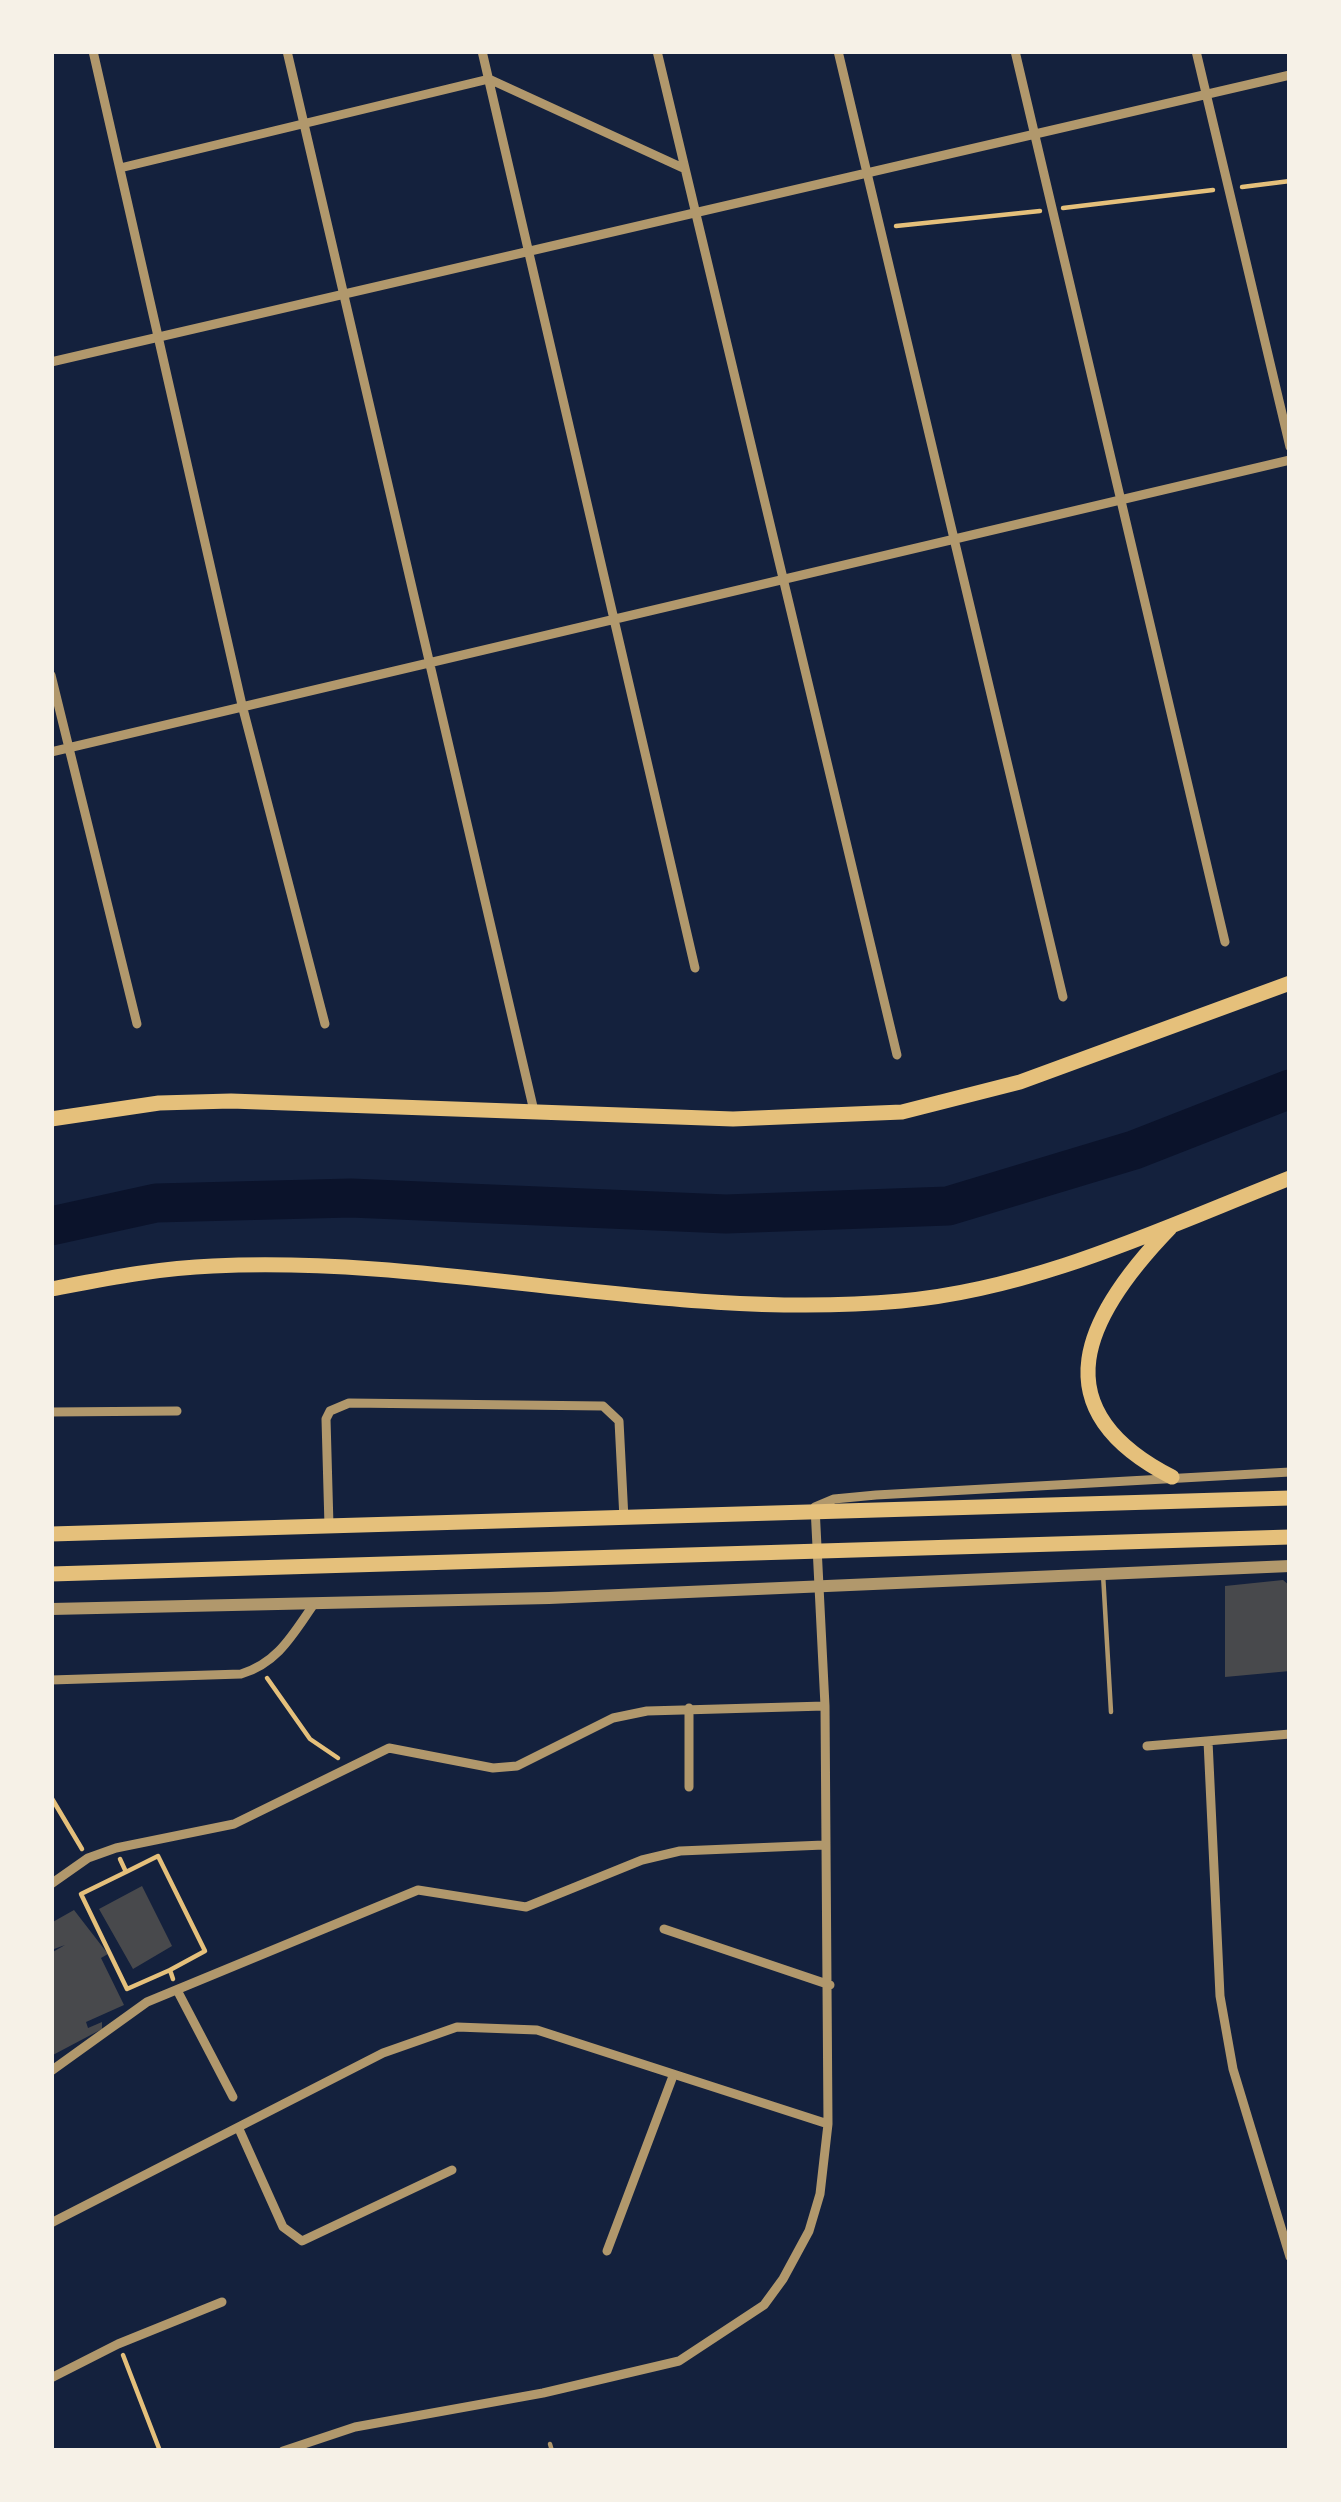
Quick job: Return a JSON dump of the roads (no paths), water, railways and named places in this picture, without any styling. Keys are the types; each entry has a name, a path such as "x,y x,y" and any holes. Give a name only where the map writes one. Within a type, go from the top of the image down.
{"main road":[{"path":"51,1119 159,1103 231,1101 733,1119 902,1112 1020,1082 1290,982"},
{"path":"51,1289 213,1266 318,1267 686,1303 827,1306 907,1301 1007,1282 1290,1178"},
{"path":"1172,1477 1114,1442 1095,1413 1088,1371 1096,1327 1112,1294 1174,1224"},
{"path":"51,1534 1290,1498"},
{"path":"51,1574 1290,1537"}],"street":[{"path":"93,51 242,705 325,1024"},
{"path":"287,51 534,1111"},
{"path":"482,51 695,968"},
{"path":"656,51 897,1054"},
{"path":"838,51 1063,997"},
{"path":"1015,51 1225,942"},
{"path":"1196,51 1290,447"},
{"path":"51,362 1290,74"},
{"path":"120,168 489,79 683,168"},
{"path":"51,752 1290,460"},
{"path":"51,675 136,1024"},
{"path":"329,1526 326,1419 330,1411 350,1403 603,1406 619,1421 624,1519"},
{"path":"51,1412 177,1411"},
{"path":"283,2451 355,2427 679,2361 764,2305 809,2231 820,2194 828,2124 830,1985 825,1706 812,1512 826,1501 845,1497 1290,1472"},
{"path":"51,1609 817,1588 1290,1566"},
{"path":"51,1680 241,1674 276,1656 314,1603"},
{"path":"51,1884 88,1858 116,1848 234,1824 389,1748 493,1768 517,1766 614,1718 689,1708 825,1706"},
{"path":"689,1708 689,1787"},
{"path":"1147,1746 1290,1734"},
{"path":"1208,1741 1220,1996 1233,2068 1290,2257"},
{"path":"51,2071 147,2002 418,1890 526,1907 642,1860 680,1851 824,1845"},
{"path":"664,1929 830,1985"},
{"path":"177,1990 232,2097"},
{"path":"51,2223 383,2053 457,2027 489,2024 538,2030 828,2124"},
{"path":"607,2251 673,2076"},
{"path":"239,2128 283,2228 302,2241 452,2170"},
{"path":"51,2378 118,2344 222,2302"}],"lane":[{"path":"1102,1574 1111,1712"}],"waterway":[{"path":"51,1226 156,1203 351,1198 726,1214 948,1206 1134,1150 1290,1089"}]}
